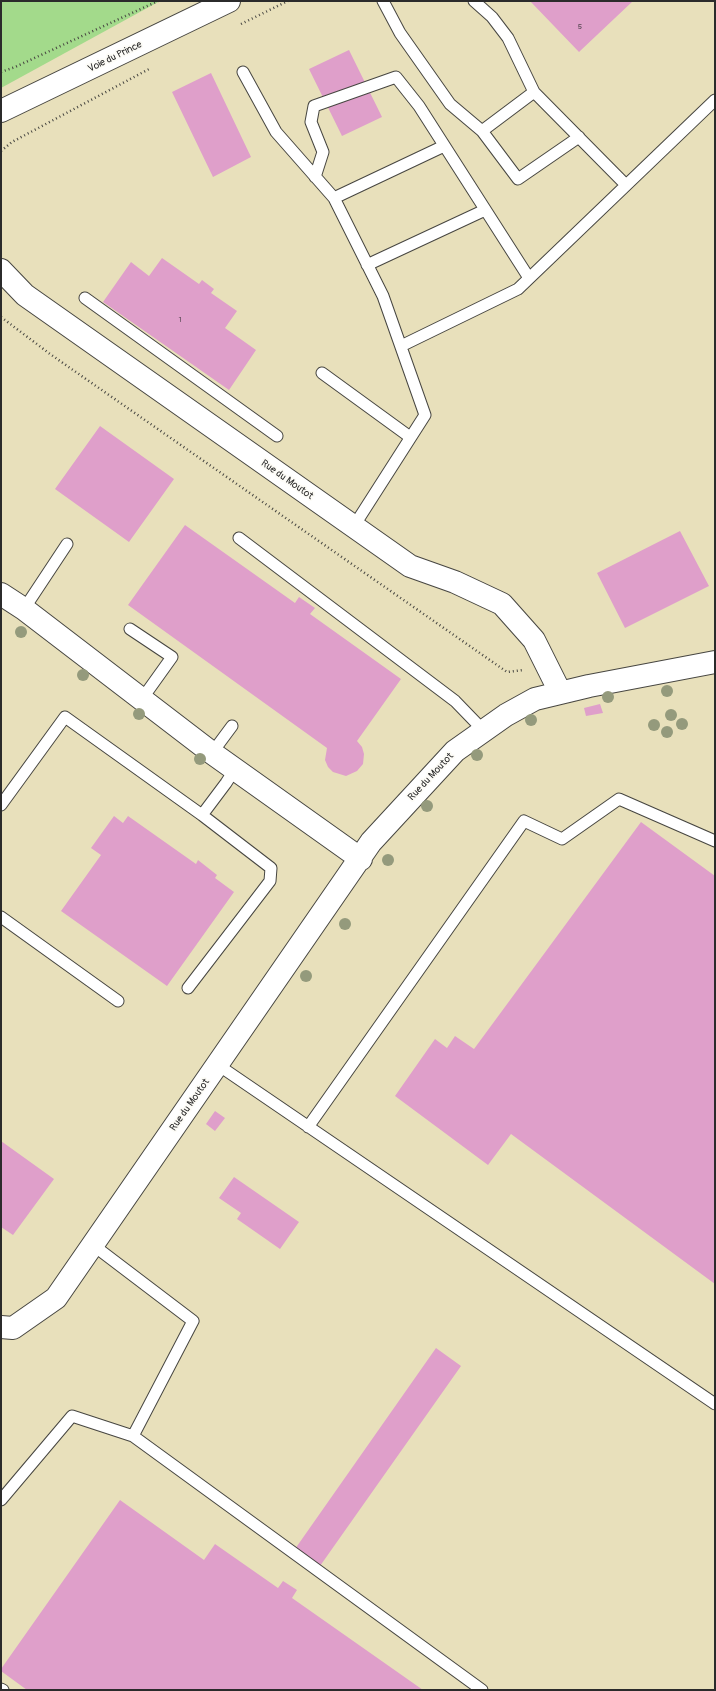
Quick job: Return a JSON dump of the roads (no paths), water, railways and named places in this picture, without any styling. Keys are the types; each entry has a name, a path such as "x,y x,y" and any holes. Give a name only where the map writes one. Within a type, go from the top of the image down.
{"street":[{"name":"Voie du Prince","path":"1,111 229,1"},
{"name":"Rue du Moutot","path":"1,270 25,295 410,566 455,582 502,604 534,640 560,692"},
{"path":"1,594 24,609 212,753 361,859"},
{"name":"Rue du Moutot","path":"1,1327 13,1328 56,1298 361,859 371,842 455,751 506,715 535,699 560,692 715,662"}],"lane":[{"path":"383,1 400,33 450,104 482,131 518,179 579,137"},
{"path":"474,1 492,17 508,38 534,92 626,185"},
{"path":"243,72 276,132 334,198 383,296 425,415 354,526"},
{"path":"315,177 323,152 311,122 314,106 396,78 419,106 529,278"},
{"path":"482,131 534,92"},
{"path":"401,346 518,289 715,100"},
{"path":"334,198 444,146"},
{"path":"367,265 485,210"},
{"path":"85,298 276,436"},
{"path":"322,373 410,437"},
{"path":"239,538 455,701 484,731"},
{"path":"24,609 67,544"},
{"path":"130,629 172,657 142,700"},
{"path":"1,805 65,717 202,815 271,868 270,882 188,988"},
{"path":"212,753 232,726"},
{"path":"202,815 226,783 234,769"},
{"path":"308,1126 524,821 562,839 620,799 715,841"},
{"path":"1,917 118,1001"},
{"path":"218,1065 715,1404"},
{"path":"93,1245 193,1321 132,1436"},
{"path":"1,1500 72,1416 132,1436 482,1690"}]}
